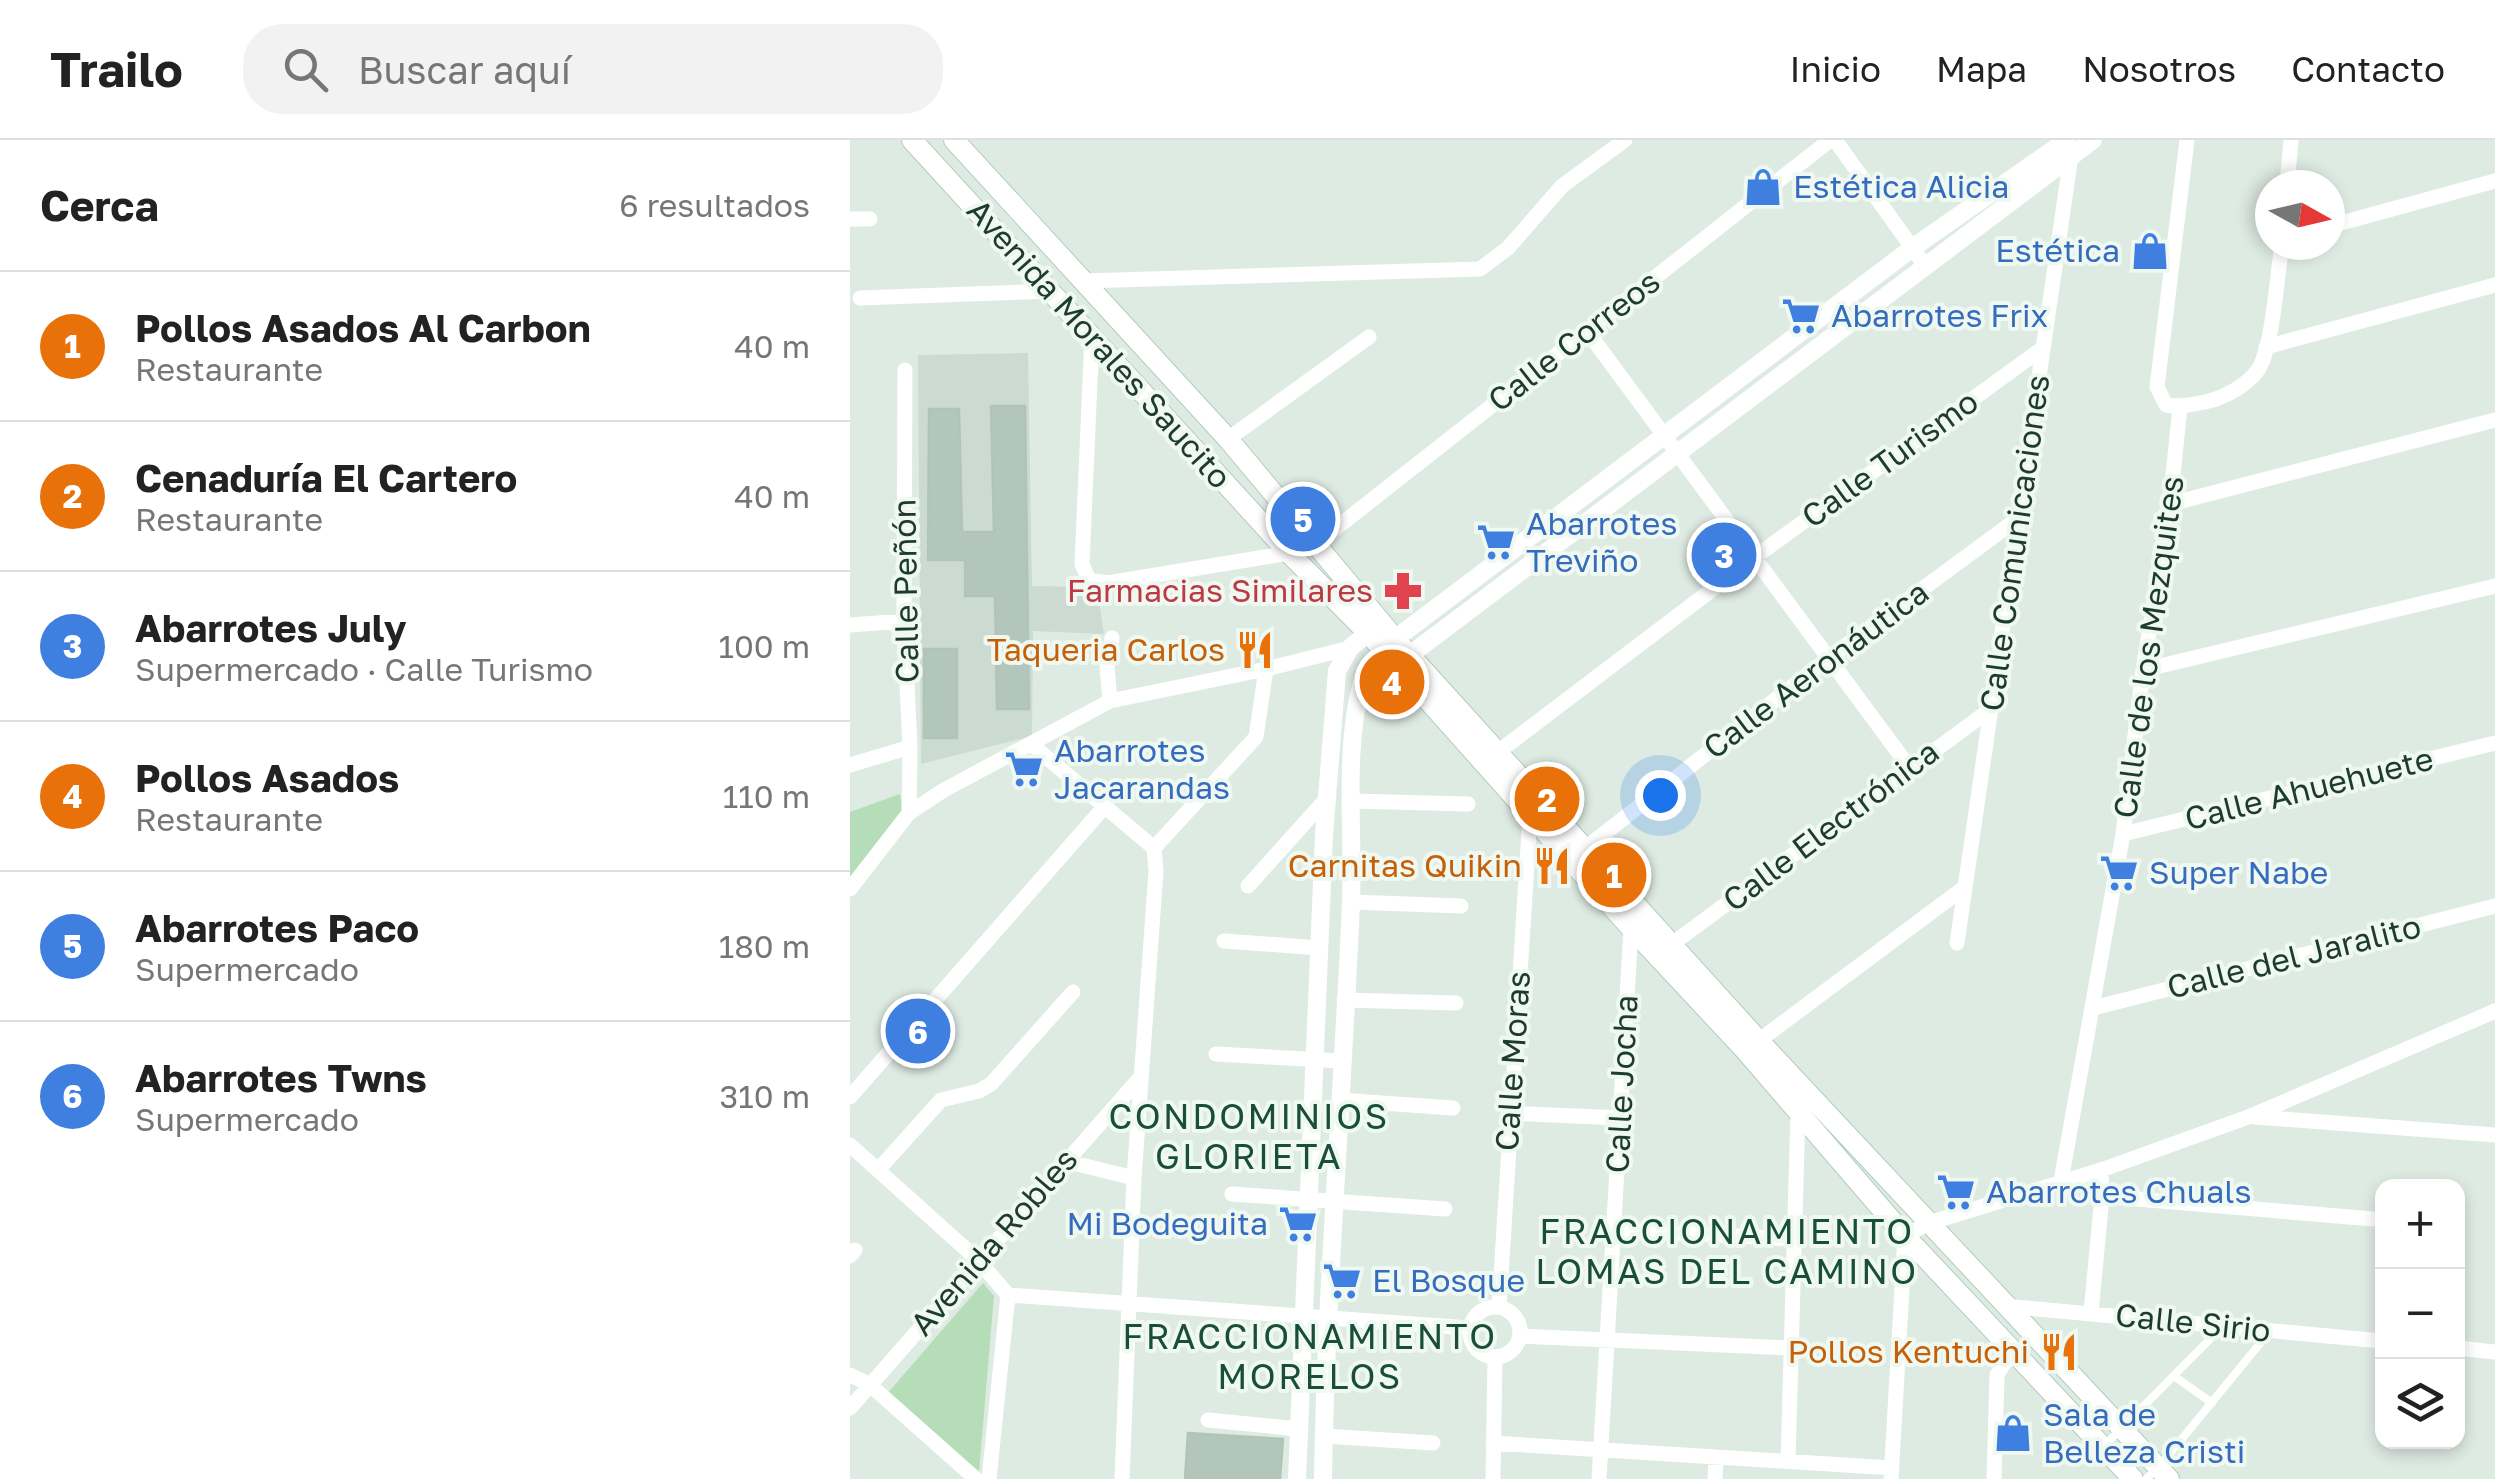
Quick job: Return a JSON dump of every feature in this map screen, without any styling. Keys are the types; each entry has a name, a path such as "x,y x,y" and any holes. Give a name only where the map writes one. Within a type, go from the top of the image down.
{"main road":[{"name":"Avenida Morales Saucito","path":"912,140 1289,553 1368,633 1410,655 1498,752 1631,928 1930,1223 2165,1476"},
{"name":"Avenida Morales Saucito","path":"954,140 1228,439 1317,543 1389,644 1530,816 1578,854 1672,944 1798,1111 1905,1236 2133,1479"}],"street":[{"path":"1084,281 1480,269 1508,248 1562,186 1625,140"},
{"path":"1832,140 1926,267"},
{"name":"Calle Correos","path":"1317,543 1832,140"},
{"path":"1323,1479 1333,1202 1352,902 1352,763 1362,680 1370,663 1389,644 1911,249 2071,146 2093,140"},
{"path":"2187,140 2157,386 2166,404 2180,407 2218,399 2242,385 2258,368 2266,347 2280,260"},
{"path":"2288,170 2291,140"},
{"path":"1410,655 1926,267 2071,146"},
{"name":"Calle Comunicaciones","path":"1957,943 2071,146"},
{"path":"2345,222 2495,182"},
{"path":"850,218 870,218"},
{"path":"2266,347 2495,285"},
{"path":"860,298 1050,291"},
{"path":"1587,331 1910,768"},
{"path":"1092,336 1082,564 1090,580 1107,583 1289,553"},
{"path":"1228,439 1368,337"},
{"name":"Calle Turismo","path":"1498,752 1754,557 2043,348"},
{"name":"Calle Peñón","path":"905,370 908,813"},
{"name":"Calle de los Mezquites","path":"2060,1181 2123,834 2180,407"},
{"path":"2170,504 2495,420"},
{"name":"Calle Aeronáutica","path":"1578,854 1830,657 2016,520"},
{"path":"2143,670 2495,586"},
{"path":"850,625 904,621"},
{"path":"1298,1479 1327,798 1338,671 1350,648 1368,633"},
{"path":"1110,701 1107,667 1112,638"},
{"path":"850,889 908,813 1110,701 1266,670 1350,648"},
{"path":"1154,848 1256,737 1266,670"},
{"name":"Calle Electrónica","path":"1672,944 1991,709"},
{"name":"Calle Ahuehuete","path":"2123,834 2495,743"},
{"path":"1032,745 1154,848 1156,871 1139,1079 1122,1479"},
{"path":"850,765 910,746"},
{"path":"1248,886 1327,798"},
{"path":"1352,801 1468,804"},
{"path":"850,1098 1106,806"},
{"name":"Calle Moras","path":"1499,1307 1530,816"},
{"path":"1324,835 1352,838"},
{"path":"1752,1046 1965,887"},
{"path":"1352,902 1461,906"},
{"name":"Calle del Jaralito","path":"2093,1008 2495,906"},
{"name":"Calle Jocha","path":"1599,1479 1631,928"},
{"path":"1224,940 1320,948"},
{"path":"878,1170 942,1100 980,1092 992,1084 1072,992"},
{"path":"1344,1000 1456,1004"},
{"path":"1494,1443 1788,1461 1827,1471 1891,1473 1905,1236 1930,1223 2101,1170 2251,1116 2495,1010"},
{"path":"1216,1054 1341,1060"},
{"name":"Avenida Robles","path":"850,1408 1139,1079"},
{"path":"1339,1100 1453,1108"},
{"path":"1788,1461 1798,1111"},
{"path":"1509,1113 1620,1118"},
{"path":"2251,1116 2495,1135"},
{"path":"850,1146 978,1260 1008,1295 1470,1328"},
{"path":"1065,1160 1134,1178"},
{"path":"2091,1313 2101,1170"},
{"path":"1232,1194 1444,1209"},
{"path":"2102,1196 2373,1219"},
{"path":"1612,1230 1794,1239"},
{"path":"989,1479 1008,1295"},
{"name":"Calle Sirio","path":"2004,1306 2375,1340"},
{"path":"1499,1307 1517,1321 1519,1336 1511,1351 1496,1357 1480,1352 1470,1337 1470,1328 1484,1309 1499,1307"},
{"path":"1519,1336 1791,1348"},
{"path":"2465,1349 2495,1352"},
{"path":"1994,1479 1997,1375 2015,1354"},
{"path":"1493,1479 1496,1357"},
{"path":"850,1374 869,1384 976,1479"},
{"path":"1208,1420 1300,1428"},
{"path":"1324,1436 1433,1443"},
{"path":"1716,1457 1716,1479"}],"lane":[{"path":"2103,1447 2223,1326"},
{"path":"2165,1476 2212,1404 2271,1330"},
{"path":"2174,1376 2212,1404"}],"shaded area":[{"path":"1028,353 1032,586 1097,587 1104,634 1033,631 1032,736 921,764 918,355"}],"green space":[{"path":"900,794 903,815 850,878 850,812"},
{"path":"983,1283 994,1296 979,1472 886,1395"}],"building":[{"path":"991,406 1025,406 1029,709 997,709 995,596 965,596 965,560 928,560 929,409 959,409 962,532 994,532"},
{"path":"924,649 957,649 957,738 924,738"},
{"path":"1188,1433 1283,1439 1280,1479 1185,1479"}],"place":[{"name":"Estética Alicia","path":"1763,187"},
{"name":"Estética","path":"2150,251"},
{"name":"Abarrotes Frix","path":"1801,316"},
{"name":"Abarrotes Paco","path":"1303,519"},
{"name":"Abarrotes Treviño","path":"1496,542"},
{"name":"Abarrotes July","path":"1724,555"},
{"name":"Farmacias Similares","path":"1403,591"},
{"name":"Taqueria Carlos","path":"1255,650"},
{"name":"Pollos Asados","path":"1392,682"},
{"name":"Abarrotes Jacarandas","path":"1024,769"},
{"name":"Cenaduría El Cartero","path":"1547,799"},
{"name":"Carnitas Quikin","path":"1552,866"},
{"name":"Super Nabe","path":"2119,873"},
{"name":"Pollos Asados Al Carbon","path":"1614,875"},
{"name":"Abarrotes Twns","path":"918,1031"},
{"name":"Abarrotes Chuals","path":"1956,1192"},
{"name":"Mi Bodeguita","path":"1298,1224"},
{"name":"El Bosque","path":"1342,1281"},
{"name":"Pollos Kentuchi","path":"2059,1352"},
{"name":"Sala de Belleza Cristi","path":"2013,1433"}],"district":[{"name":"CONDOMINIOS GLORIETA","path":"1249,1137"},
{"name":"FRACCIONAMIENTO LOMAS DEL CAMINO","path":"1727,1252"},
{"name":"FRACCIONAMIENTO MORELOS","path":"1310,1357"}]}
